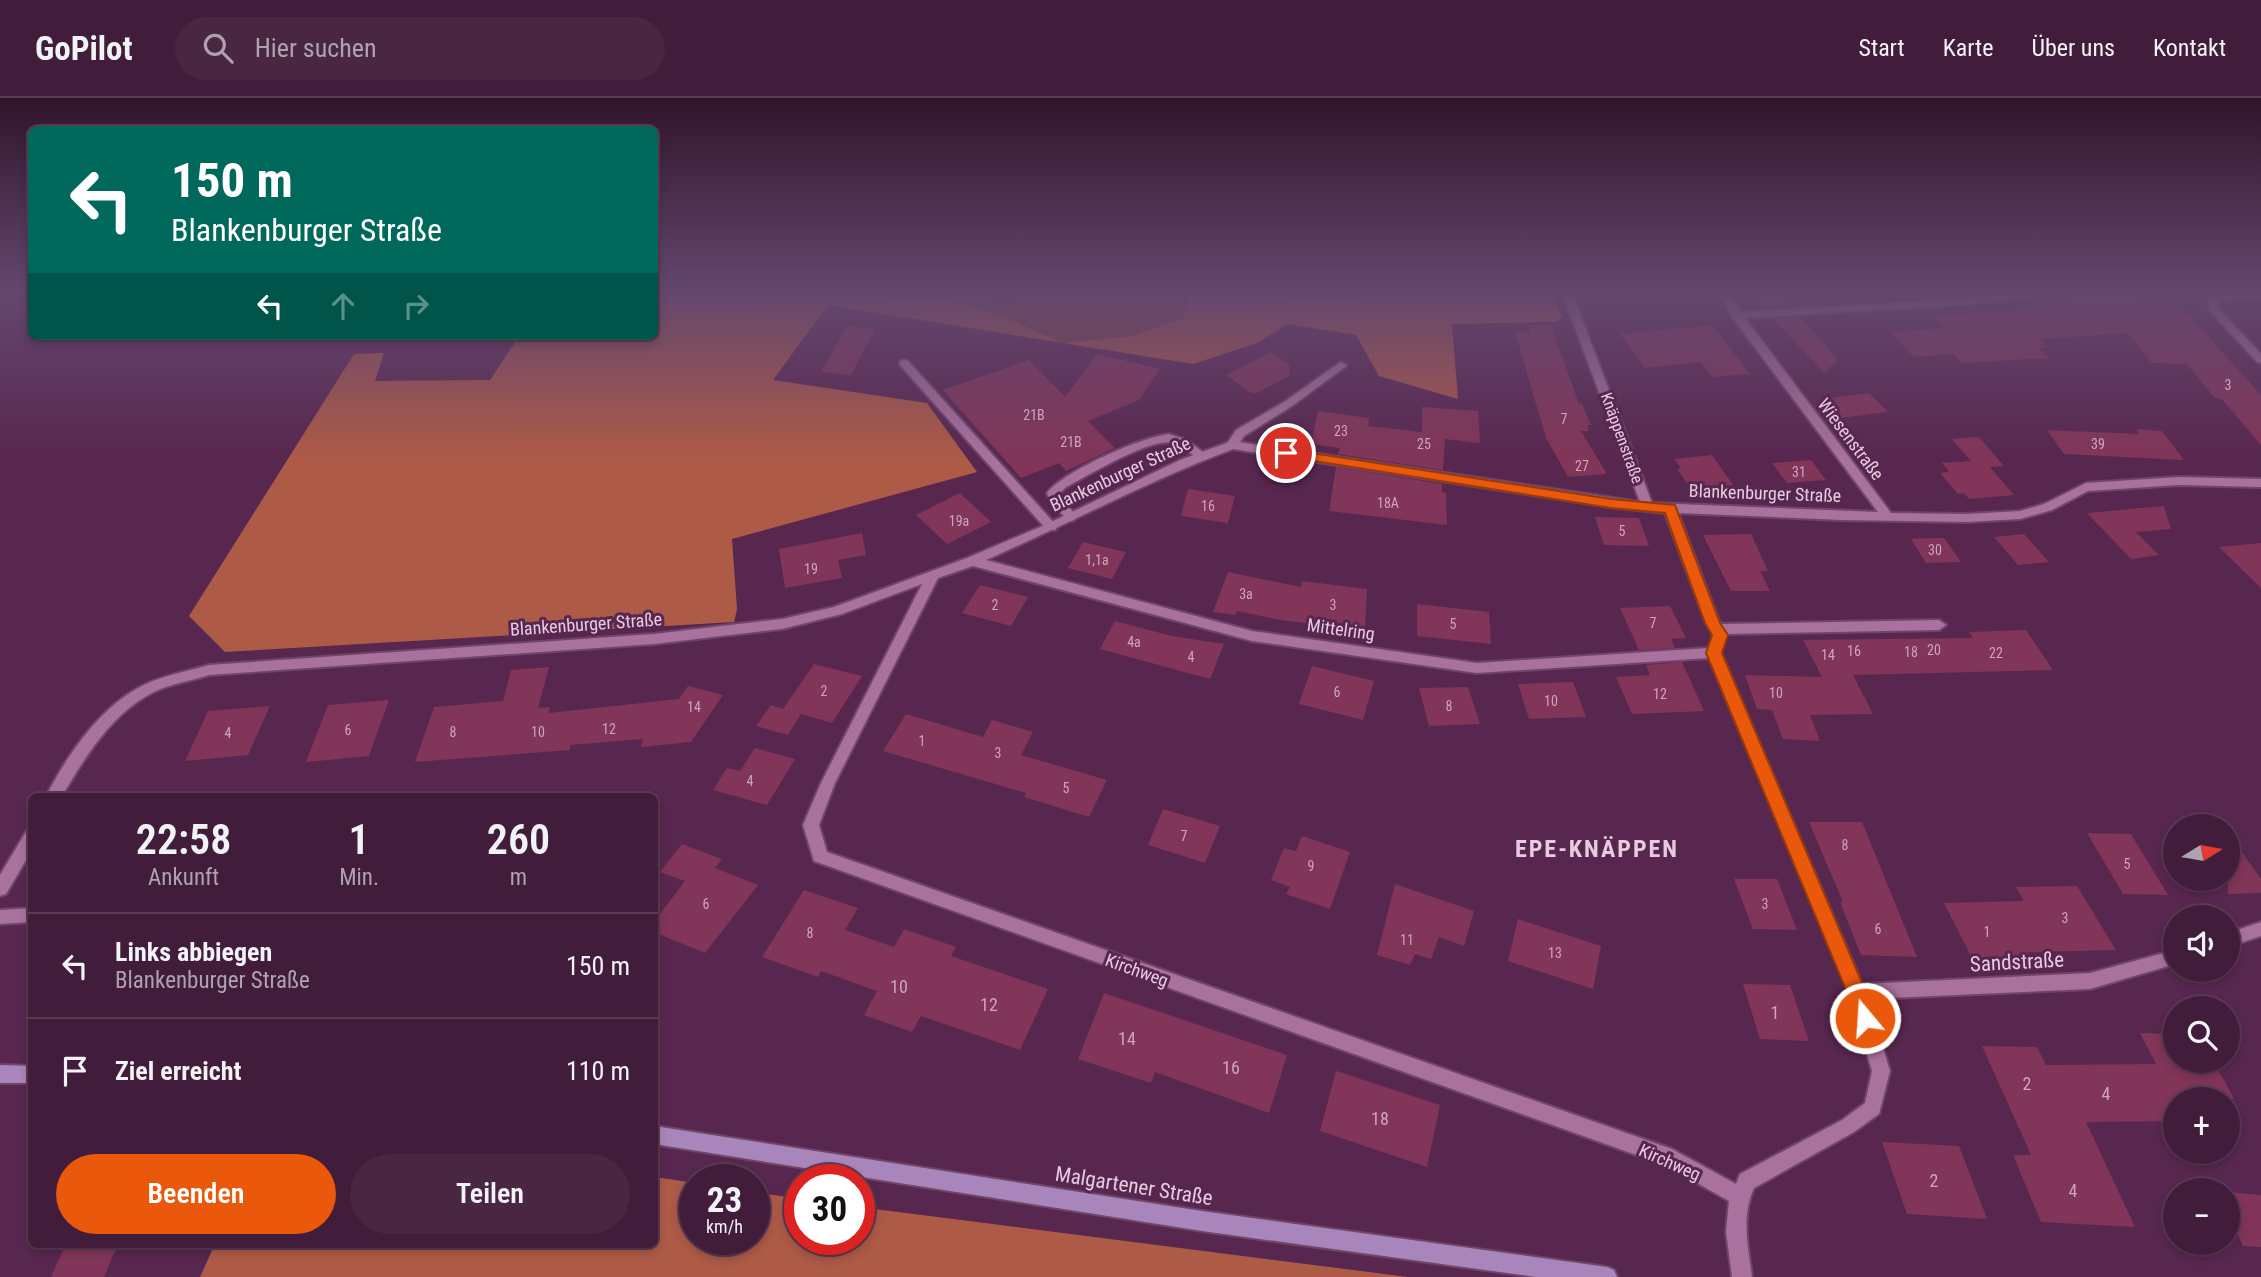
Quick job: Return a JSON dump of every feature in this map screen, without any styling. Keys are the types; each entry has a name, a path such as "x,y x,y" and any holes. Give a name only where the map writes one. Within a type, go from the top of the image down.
{"street":[{"name":"Knäppenstraße","path":"1588,348 1647,505"},
{"name":"Wiesenstraße","path":"1761,348 1888,517"},
{"path":"904,363 1051,527"},
{"path":"1232,445 1240,433 1288,404 1341,365"},
{"path":"1072,517 1054,499 1053,493 1062,484 1150,442 1167,437 1182,442 1202,456"},
{"name":"Blankenburger Straße","path":"56,793 76,760 109,718 147,690 209,670 654,639 782,624 837,611 972,561 1202,456 1232,445 1611,503 1670,509 1967,518 2020,515 2048,507 2086,487 2179,481 2261,483"},
{"path":"1670,509 1720,635 1714,653 1857,992 1881,1071 1873,1108 1848,1126 1747,1181 1737,1204 1736,1232 1742,1277"},
{"name":"Mittelring","path":"972,561 1252,636 1477,668 1714,653"},
{"name":"Kirchweg","path":"933,576 828,783 811,825 820,856 1672,1158 1740,1197"},
{"path":"1717,629 1939,625"},
{"path":"0,889 28,842"},
{"path":"0,917 28,915"},
{"path":"2240,936 2261,929"},
{"name":"Sandstraße","path":"1857,992 2090,981 2163,960"},
{"path":"0,1074 28,1075"},
{"name":"Malgartener Straße","path":"658,1136 1202,1221 1607,1277"}],"shaded area":[{"path":"511,348 796,348 773,380 927,403 977,472 732,539 737,609 734,622 225,652 189,616 354,354 384,353 375,381 490,380"},
{"path":"1094,348 1242,348 1193,364"},
{"path":"1363,348 1454,348 1458,399 1379,376"},
{"path":"658,1177 679,1181 679,1255 770,1255 770,1194 784,1197 784,1255 875,1255 875,1209 1408,1277 200,1277 213,1248 658,1248"}],"building":[{"path":"835,348 865,348 851,375 821,372"},
{"path":"1520,348 1559,348 1579,404 1582,404 1591,425 1587,425 1589,431 1581,431 1607,474 1568,477 1546,438"},
{"path":"1630,348 1730,348 1750,374 1712,377 1701,362 1645,368"},
{"path":"1800,348 1828,348 1838,360 1824,373"},
{"path":"1906,348 2038,348 2049,358 1962,363 1953,354 1914,357"},
{"path":"2140,348 2219,348 2261,395 2261,445 2222,399 2215,398 2187,364 2152,363"},
{"path":"1271,352 1289,364 1289,376 1257,393 1251,393 1226,375"},
{"path":"1097,354 1160,369 1139,400 1088,421 1115,448 1066,471 1059,463 1021,478 943,390 1029,360 1065,397"},
{"path":"1869,393 1888,412 1840,418 1822,399"},
{"path":"1422,407 1478,411 1480,443 1445,439 1443,470 1338,454 1340,448 1311,444 1318,411 1369,418 1368,426 1422,432"},
{"path":"2136,429 2162,431 2184,460 2064,454 2047,430 2139,434"},
{"path":"1979,437 2004,466 1990,467 2014,495 1969,499 1964,493 1958,494 1940,473 1949,472 1942,463 1971,461 1952,439"},
{"path":"1712,455 1733,485 1691,489 1677,469 1681,468 1674,459"},
{"path":"1811,460 1826,480 1787,483 1772,463"},
{"path":"1336,467 1442,484 1442,492 1446,493 1447,525 1329,511"},
{"path":"1188,489 1235,496 1228,523 1181,516"},
{"path":"960,493 991,522 947,544 916,515"},
{"path":"2164,506 2171,529 2136,532 2159,555 2131,559 2087,513"},
{"path":"1595,517 1639,518 1649,546 1604,545"},
{"path":"862,533 866,555 838,560 842,578 785,588 779,549"},
{"path":"1751,534 1768,571 1760,571 1770,591 1731,591 1703,535"},
{"path":"2024,534 2049,562 2018,565 1994,537"},
{"path":"1944,538 1961,562 1926,563 1911,539"},
{"path":"1083,542 1126,552 1112,579 1068,568"},
{"path":"2261,543 2261,588 2219,547"},
{"path":"1228,572 1301,587 1302,581 1367,589 1365,630 1280,620 1237,611 1235,615 1213,612"},
{"path":"980,585 1028,597 1011,626 962,613"},
{"path":"1417,604 1489,612 1491,644 1417,636"},
{"path":"1670,606 1686,638 1671,639 1675,648 1639,650 1620,608"},
{"path":"1115,621 1172,636 1224,644 1210,679 1100,649"},
{"path":"2026,630 2053,670 1853,675 1873,714 1810,715 1820,741 1783,739 1772,710 1757,709 1745,675 1822,677 1803,640 1973,638 1969,632"},
{"path":"1682,662 1704,711 1632,714 1616,677 1650,675 1646,665"},
{"path":"814,664 862,676 832,723 801,714 788,735 756,726 771,705 783,709"},
{"path":"1312,666 1374,681 1363,720 1299,704"},
{"path":"549,667 538,708 550,707 549,713 679,699 688,686 723,695 691,742 641,747 643,739 570,745 570,750 415,762 434,707 503,701 511,670"},
{"path":"1573,682 1586,717 1529,719 1518,684"},
{"path":"1468,687 1480,724 1429,726 1419,688"},
{"path":"389,700 369,756 306,762 328,705"},
{"path":"270,706 248,755 185,761 208,711"},
{"path":"906,714 983,737 992,720 1033,732 1021,755 1107,780 1089,817 1024,797 1026,793 883,751"},
{"path":"755,748 795,759 767,805 713,790 727,768 740,771"},
{"path":"1163,809 1220,826 1205,863 1148,845"},
{"path":"1809,822 1862,822 1917,957 1861,955 1840,902 1843,902"},
{"path":"2087,833 2131,834 2163,891 2168,895 2123,894"},
{"path":"1302,836 1350,852 1330,909 1286,894 1290,887 1271,880 1284,848 1296,851"},
{"path":"682,844 722,859 715,868 758,885 705,953 658,934 658,917 685,881 660,872"},
{"path":"2240,850 2261,879 2261,893 2228,894 2228,891 2240,891"},
{"path":"1734,879 1777,879 1797,930 1753,929"},
{"path":"1395,884 1474,911 1464,946 1439,937 1431,959 1415,954 1410,965 1377,955"},
{"path":"2077,886 2116,950 2028,952 2032,960 1974,962 1944,903 2024,901 2016,887"},
{"path":"804,890 858,908 845,930 894,947 904,929 956,947 951,956 1048,989 1020,1050 921,1016 912,1032 864,1015 877,991 821,971 818,977 762,957"},
{"path":"1518,919 1601,946 1593,989 1508,961"},
{"path":"1743,984 1790,985 1809,1041 1760,1039"},
{"path":"1104,993 1287,1055 1269,1113 1155,1072 1151,1083 1078,1059"},
{"path":"2140,1033 2163,1034 2163,1073 2220,1073 2228,1087 2163,1087 2163,1121 2086,1122 2135,1227 2041,1222 2013,1155 2031,1155 1982,1046 2037,1047 2046,1065 2156,1064"},
{"path":"1336,1071 1440,1105 1427,1167 1320,1131"},
{"path":"1882,1142 1959,1146 1987,1219 1907,1214"},
{"path":"2240,1193 2261,1195 2261,1247 2243,1246 2240,1239"},
{"path":"64,1248 116,1248 104,1277 51,1277"}],"district":[{"name":"EPE-KNÄPPEN","path":"1597,849"}],"route":[{"path":"1286,453 1611,503 1670,509 1720,635 1714,653 1857,992 1865,1018"}]}
